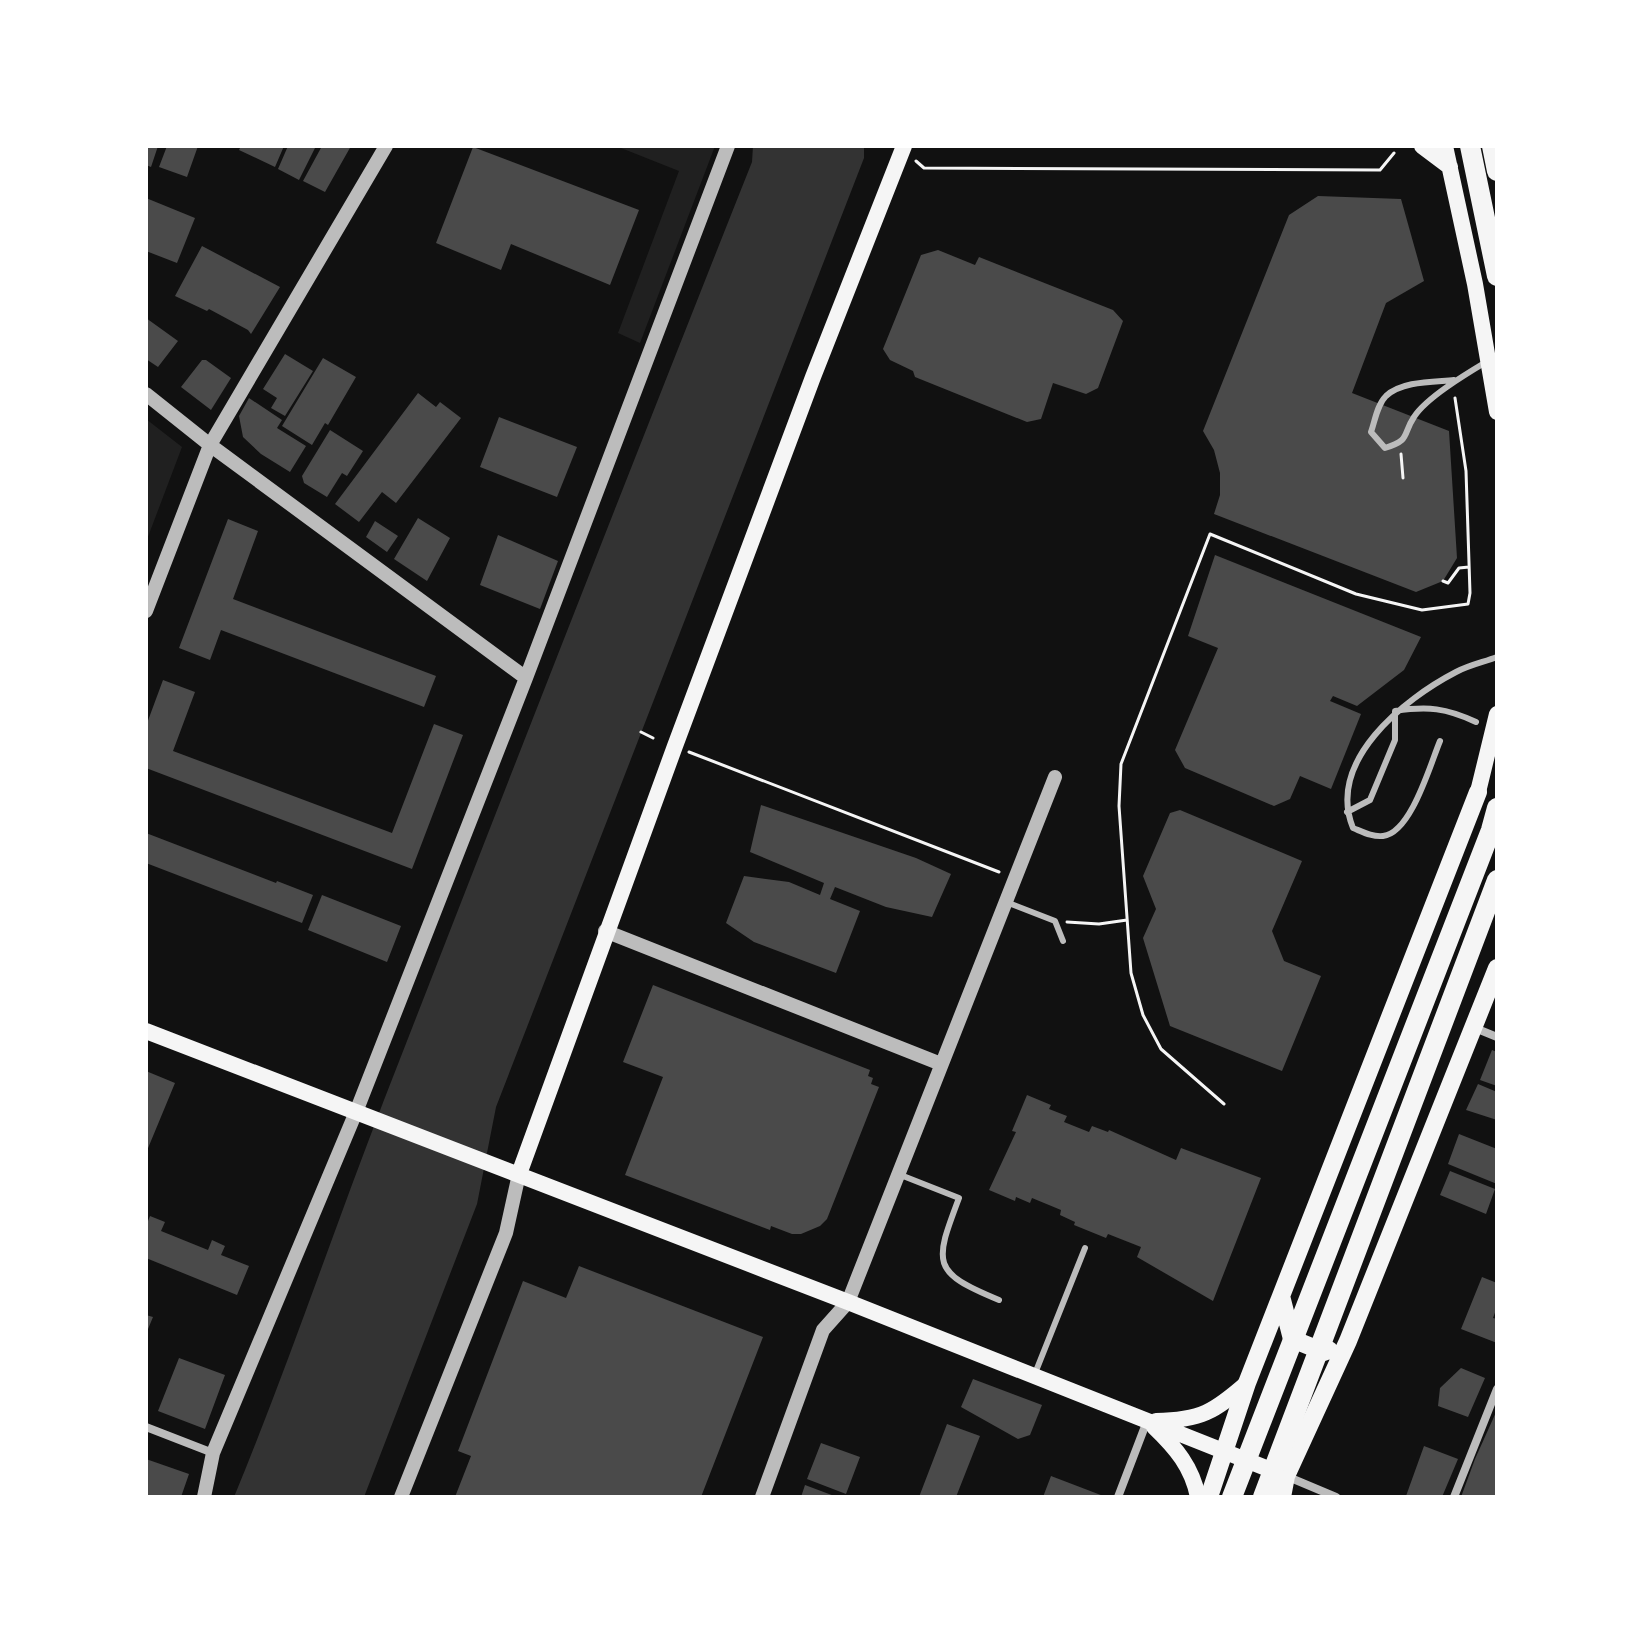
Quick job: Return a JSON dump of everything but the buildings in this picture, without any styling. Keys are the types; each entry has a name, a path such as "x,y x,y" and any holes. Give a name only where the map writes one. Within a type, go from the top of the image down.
{"highway":[{"path":"1470,146 1497,276"},
{"path":"1492,146 1497,171"},
{"path":"1232,1497 1497,808"},
{"path":"1263,1497 1497,880"}],"main road":[{"path":"1422,146 1450,167"},
{"path":"1445,146 1475,284 1497,412"},
{"path":"519,1174 605,931 813,377 903,148"},
{"path":"1209,1497 1247,1383 1478,792 1497,714"},
{"path":"1280,1497 1286,1476 1348,1341 1497,968"},
{"path":"146,1031 848,1302 1286,1476"},
{"path":"1281,1296 1292,1339 1324,1352 1348,1341"},
{"path":"1147,1421 1185,1420 1216,1409 1247,1383"},
{"path":"1147,1421 1177,1449 1194,1480 1198,1497"}],"street":[{"path":"146,611 210,445 386,146"},
{"path":"204,1497 213,1453 356,1112 526,678 728,146"},
{"path":"146,394 210,445 526,678"},
{"path":"762,1497 823,1330 848,1302 1055,777"},
{"path":"605,931 941,1064"},
{"path":"1475,1028 1497,1037"},
{"path":"401,1497 506,1233 519,1174"},
{"path":"1454,1497 1497,1389"},
{"path":"1118,1497 1147,1421"},
{"path":"146,1427 213,1453"},
{"path":"1286,1476 1336,1497"}],"lane":[{"path":"1454,381 1409,385 1387,395 1380,404 1371,432 1385,448 1399,443 1409,431 1413,417 1454,381 1488,361"},
{"path":"1440,741 1409,815 1399,829 1386,836 1370,836 1353,828 1347,812 1347,788 1368,741 1395,711 1457,671 1497,657"},
{"path":"1395,711 1422,707 1452,710 1476,722"},
{"path":"1347,812 1370,800 1395,740 1395,711"},
{"path":"1006,902 1055,921 1063,941"},
{"path":"898,1174 959,1198 943,1240 942,1255 948,1272 962,1285 999,1300"},
{"path":"1034,1376 1085,1248"}],"path":[{"path":"903,148 924,168 1380,170 1394,153"},
{"path":"1224,1104 1161,1049 1143,1015 1131,973 1119,806 1121,764 1210,534 1356,594 1422,610 1468,604 1466,471 1454,381"},
{"path":"1399,443 1403,478"},
{"path":"1443,581 1448,583 1459,568 1469,567"},
{"path":"641,732 653,738"},
{"path":"675,746 1016,878"},
{"path":"1055,921 1099,924 1128,920"}],"shaded area":[{"path":"616,146 715,146 640,343 618,333 679,171"},
{"path":"753,146 864,146 864,158 496,1107 477,1204 364,1497 234,1497 384,1100 752,162"},
{"path":"146,419 182,447 146,542"}]}
